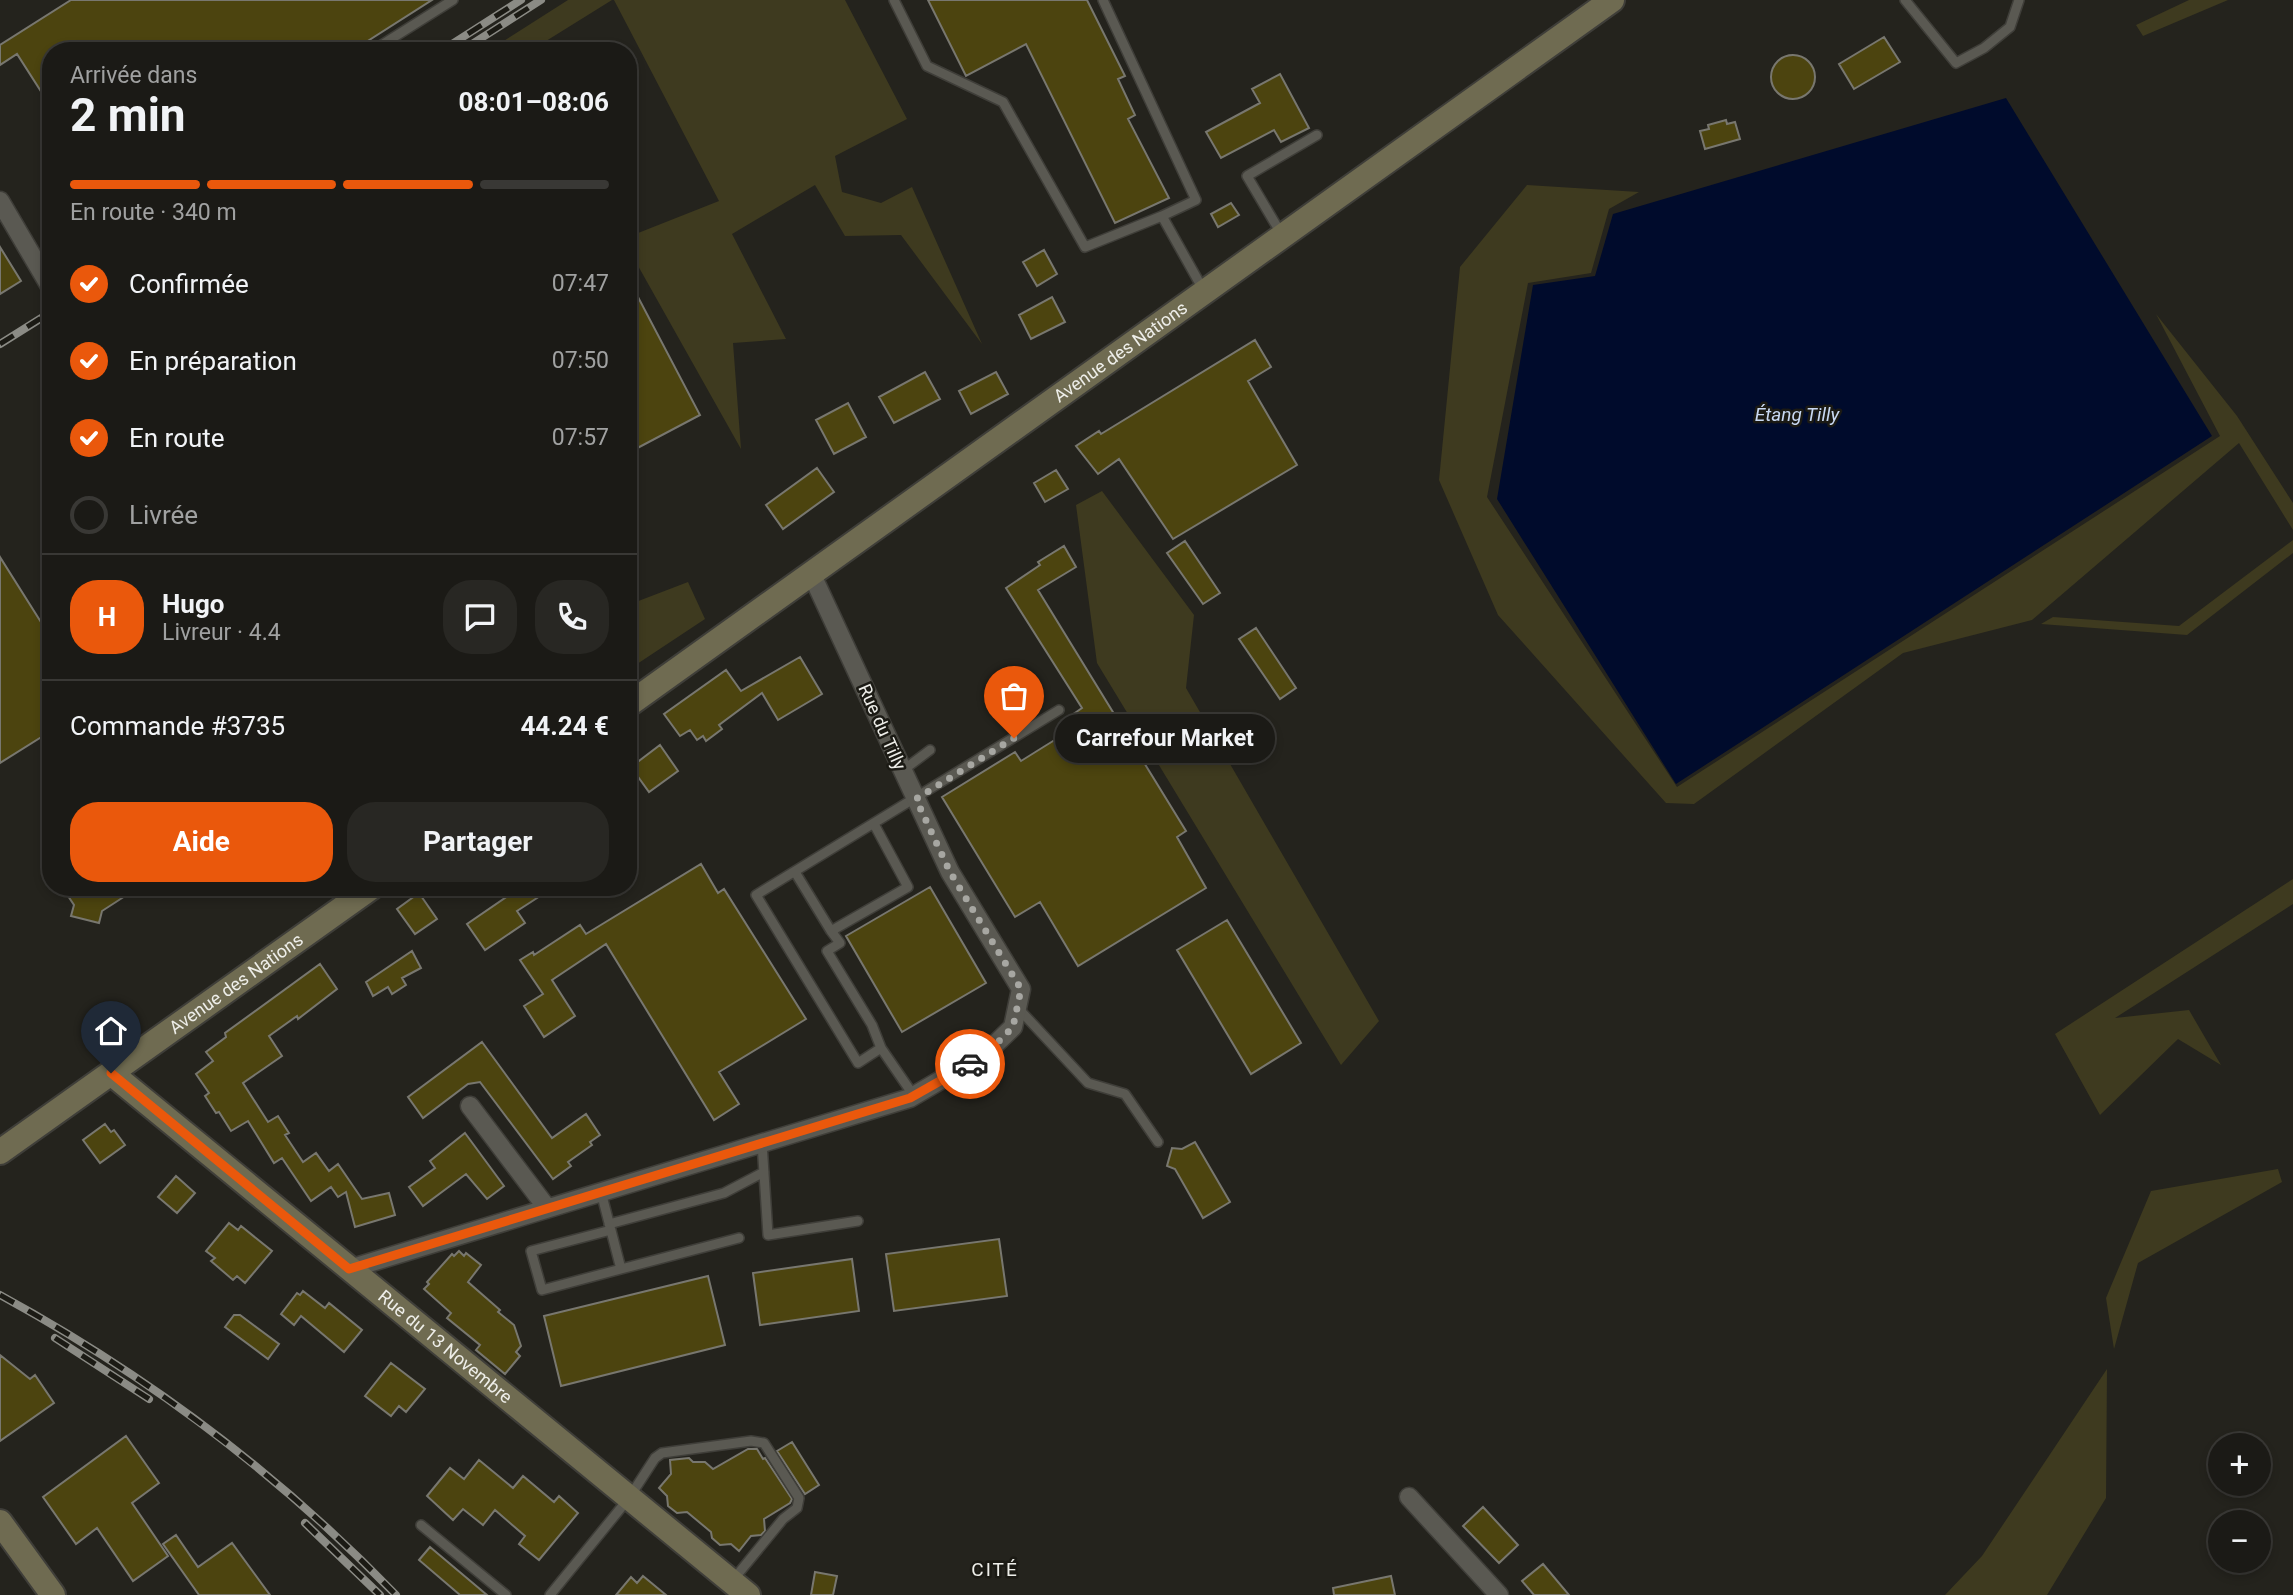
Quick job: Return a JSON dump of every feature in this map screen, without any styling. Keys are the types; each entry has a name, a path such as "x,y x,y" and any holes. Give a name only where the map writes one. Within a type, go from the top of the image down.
{"main road":[{"name":"Avenue des Nations","path":"637,699 1612,0"},
{"name":"Avenue des Nations","path":"0,1152 359,896"},
{"name":"Rue du 13 Novembre","path":"111,1073 740,1588"},
{"path":"0,1521 53,1595"}],"street":[{"path":"0,201 42,255"},
{"name":"Rue du Tilly","path":"812,575 950,872 1021,989 1017,1007"},
{"path":"349,1269 914,1096 985,1055 1013,1027 1017,1007"},
{"path":"470,1106 547,1208"},
{"path":"1409,1497 1499,1595"}],"lane":[{"path":"386,42 453,0"},
{"path":"894,0 927,66 1003,102 1085,247 1196,200 1103,0"},
{"path":"1905,0 1956,64 1984,48 2010,27 2019,0"},
{"path":"1283,236 1247,176 1317,135"},
{"path":"1162,216 1205,293"},
{"path":"881,1048 858,1063 756,895 1059,710"},
{"path":"902,771 930,750"},
{"path":"831,930 908,887 874,824"},
{"path":"795,872 840,943 827,951 872,1024 881,1048 914,1096"},
{"path":"1017,1007 1088,1083 1125,1094 1158,1142"},
{"path":"762,1143 768,1234 858,1222"},
{"path":"739,1238 542,1290 531,1251 724,1193 764,1172"},
{"path":"601,1192 621,1269"},
{"path":"550,1595 629,1498 655,1458 662,1453 751,1441 764,1443 799,1498 797,1508 783,1519 740,1588"},
{"path":"421,1525 506,1595"}],"shaded area":[{"path":"568,0 612,0 544,42 502,42"},
{"path":"614,0 845,0 907,119 835,156 842,192 881,203 912,187 982,344 901,235 845,236 815,185 732,234 786,339 733,343 741,449 637,264 637,233 719,201"},
{"path":"2189,0 2228,0 2143,36 2136,25"},
{"path":"1527,185 1639,192 1609,209 1591,273 1528,283 1487,497 1677,787 2220,436 2156,314 2237,416 2293,503 2293,530 2239,443 2032,620 1903,653 1694,804 1666,803 1498,615 1439,480 1460,267"},
{"path":"1102,491 1194,615 1186,688 1379,1021 1341,1065 1097,663 1076,505"},
{"path":"2293,540 2293,553 2187,635 2041,624 2053,617 2179,626"},
{"path":"688,582 705,619 637,664 637,602"},
{"path":"2293,879 2293,904 2115,1018 2189,1010 2221,1065 2178,1039 2100,1115 2055,1034"},
{"path":"2278,1169 2282,1182 2138,1263 2114,1349 2106,1298 2151,1191"},
{"path":"2107,1369 2106,1498 2047,1595 1945,1595 1982,1556"}],"water":[{"name":"Étang Tilly","path":"2006,98 2212,436 1676,784 1497,499 1533,285 1595,276 1613,214"}],"building":[{"path":"71,0 432,0 366,42 42,42 42,93 17,54 0,65 0,45"},
{"path":"928,0 1087,0 1125,76 1118,79 1135,115 1128,119 1169,198 1115,223 1026,44 966,76"},
{"path":"1884,37 1900,62 1854,89 1839,64"},
{"path":"1793,55 1808,62 1815,77 1808,92 1793,99 1778,92 1771,77 1778,62"},
{"path":"1280,74 1309,128 1281,142 1274,130 1221,158 1206,132 1260,103 1252,89"},
{"path":"1726,120 1727,124 1735,122 1740,139 1705,149 1700,131 1709,129 1708,125"},
{"path":"1231,203 1239,215 1218,227 1211,214"},
{"path":"0,247 21,281 0,294"},
{"path":"1044,250 1057,274 1037,286 1023,262"},
{"path":"637,295 700,415 637,448"},
{"path":"1052,297 1065,322 1031,339 1019,315"},
{"path":"1255,340 1271,367 1248,381 1297,465 1173,539 1119,459 1098,474 1076,446 1099,431 1101,434"},
{"path":"925,372 940,399 894,423 879,397"},
{"path":"996,372 1008,394 971,414 959,391"},
{"path":"848,403 866,437 834,454 816,420"},
{"path":"817,468 834,492 783,529 766,505"},
{"path":"1056,470 1068,489 1045,502 1034,483"},
{"path":"1185,541 1220,593 1203,604 1167,553"},
{"path":"1064,546 1076,567 1038,590 1186,831 1177,837 1206,888 1078,966 1040,902 1015,917 942,797 1015,752 1021,761 1066,733 1069,717 1082,708 1006,588 1040,565 1038,562"},
{"path":"0,557 42,624 42,737 0,763"},
{"path":"1256,628 1296,688 1280,699 1239,639"},
{"path":"800,657 822,694 778,720 762,693 719,725 722,729 706,741 703,736 697,740 690,730 680,736 664,714 726,670 741,691"},
{"path":"660,745 678,771 649,792 637,775 637,762"},
{"path":"701,864 718,893 724,889 806,1019 719,1072 739,1104 714,1120 606,944 552,980 575,1016 544,1037 524,1006 543,994 520,960 533,952 534,955 580,925 586,934"},
{"path":"930,887 986,983 902,1032 846,936"},
{"path":"68,896 125,896 102,911 99,923 71,916 74,905"},
{"path":"415,896 421,896 437,919 415,934 397,909"},
{"path":"508,896 540,896 517,911 525,923 485,950 467,924"},
{"path":"1227,920 1301,1043 1251,1074 1177,950"},
{"path":"412,951 421,968 402,978 406,985 392,994 388,987 373,996 366,982"},
{"path":"320,964 337,989 298,1019 297,1016 269,1036 282,1056 243,1083 268,1122 278,1116 289,1133 285,1135 303,1162 316,1153 329,1171 338,1164 362,1199 389,1193 395,1215 355,1227 346,1192 338,1197 331,1187 311,1201 282,1158 274,1163 248,1121 231,1131 205,1096 209,1093 196,1074 213,1061 206,1052 226,1037 225,1033"},
{"path":"482,1042 552,1138 586,1114 600,1135 590,1142 592,1145 568,1162 571,1166 553,1179 480,1082 468,1084 423,1118 408,1097"},
{"path":"105,1124 111,1132 114,1130 125,1145 100,1163 83,1140"},
{"path":"465,1133 504,1186 487,1199 466,1174 423,1206 409,1187 435,1168 430,1161"},
{"path":"1195,1142 1230,1202 1203,1218 1175,1169 1167,1166 1172,1148 1182,1149"},
{"path":"176,1176 195,1193 177,1213 158,1197"},
{"path":"229,1223 238,1230 241,1226 272,1251 245,1283 237,1276 233,1280 211,1261 215,1258 206,1251"},
{"path":"999,1239 1007,1296 894,1311 886,1254"},
{"path":"459,1251 481,1265 468,1282 514,1325 521,1346 516,1352 520,1356 505,1374 476,1350 480,1345 447,1318 451,1313 424,1289 452,1254 454,1256"},
{"path":"852,1259 859,1311 760,1325 753,1273"},
{"path":"708,1276 725,1345 561,1386 544,1316"},
{"path":"303,1291 325,1308 329,1303 362,1330 344,1352 301,1316 294,1325 281,1314 297,1293 300,1295"},
{"path":"234,1315 240,1315 279,1344 268,1359 225,1327"},
{"path":"0,1355 30,1379 35,1375 54,1403 0,1441"},
{"path":"391,1363 425,1389 406,1412 399,1406 391,1416 365,1396"},
{"path":"126,1436 159,1483 132,1503 168,1556 133,1581 97,1528 76,1544 43,1497"},
{"path":"792,1442 819,1485 805,1494 777,1451"},
{"path":"748,1449 757,1449 763,1459 765,1458 792,1499 764,1519 765,1531 761,1535 751,1536 739,1551 731,1544 720,1545 712,1538 711,1532 687,1512 677,1513 668,1506 667,1496 659,1488 671,1474 670,1460 689,1458 693,1462 705,1462 713,1469"},
{"path":"479,1460 513,1488 523,1476 554,1502 559,1496 578,1513 539,1560 519,1544 525,1536 495,1510 483,1525 463,1509 453,1520 427,1496 450,1468 464,1479"},
{"path":"1483,1507 1518,1545 1499,1563 1463,1526"},
{"path":"176,1535 198,1567 232,1543 270,1595 199,1595 163,1544"},
{"path":"430,1547 487,1595 460,1595 419,1560"},
{"path":"1543,1564 1569,1595 1534,1595 1522,1581"},
{"path":"815,1572 837,1576 833,1595 811,1595"},
{"path":"643,1576 666,1595 616,1595 631,1577 637,1583"},
{"path":"1391,1576 1395,1595 1334,1595 1333,1588"}],"railway":[{"path":"455,42 521,0"},
{"path":"475,42 541,0"},
{"path":"0,344 42,318"},
{"path":"0,1295 107,1358 209,1430 306,1509 396,1595"},
{"path":"55,1338 149,1399"},
{"path":"305,1523 380,1595"}],"way so far":[{"path":"970,1064 985,1055 1013,1027 1021,989 950,872 916,799 1014,738"}],"place":[{"name":"Carrefour Market","path":"1014,738"}],"district":[{"name":"CITÉ","path":"995,1569"}],"route":[{"path":"111,1073 349,1269 910,1098 970,1064"}]}
